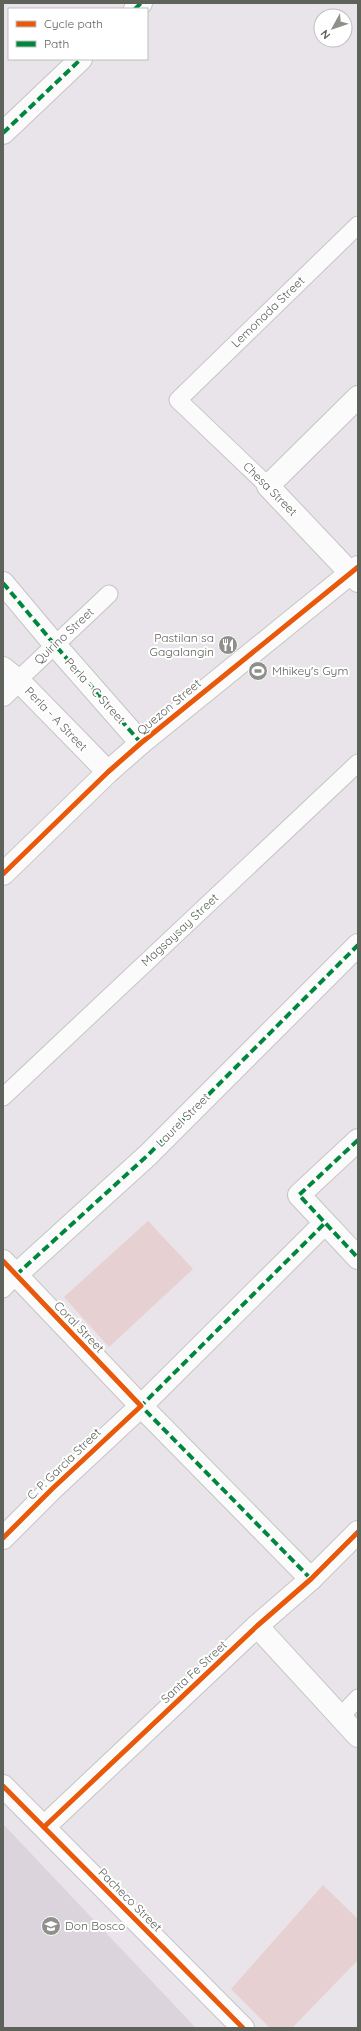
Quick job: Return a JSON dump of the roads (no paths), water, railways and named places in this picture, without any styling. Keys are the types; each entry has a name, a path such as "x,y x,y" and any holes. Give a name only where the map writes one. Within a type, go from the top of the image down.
{"street":[{"path":"3,133 80,60"},
{"path":"268,486 358,397"},
{"name":"Chesa Street","path":"268,486 356,574"},
{"name":"Quezon Street","path":"3,874 108,772 141,743 356,574"},
{"name":"Perla - C Street","path":"3,583 54,645 141,743"},
{"name":"Quirino Street","path":"3,695 11,674"},
{"name":"Perla - A Street","path":"11,674 108,772"},
{"name":"Laurel Street","path":"7,1275 148,1155 358,944"},
{"path":"358,1140 298,1195 358,1258"},
{"name":"C. P. Garcia Street","path":"3,1538 57,1484 141,1406 325,1223"},
{"name":"Coral Street","path":"7,1275 141,1406 311,1579"},
{"name":"Santa Fe Street","path":"44,1827 257,1626 311,1579 358,1532"},
{"path":"257,1626 358,1736"},
{"name":"Pacheco Street","path":"3,1786 243,2028"}],"lane":[{"name":"Lemonada Street","path":"178,400 358,225"},
{"name":"Chesa Street","path":"178,400 268,486"},
{"name":"Quirino Street","path":"11,674 54,645 109,594"},
{"name":"Magsaysay Street","path":"3,1097 358,763"},
{"path":"340,1717 358,1698"}],"place":[{"name":"Pastilan sa Gagalangin","path":"228,645"},
{"name":"Mhikey's Gym","path":"258,671"},
{"name":"Don Bosco","path":"51,1926"}]}
